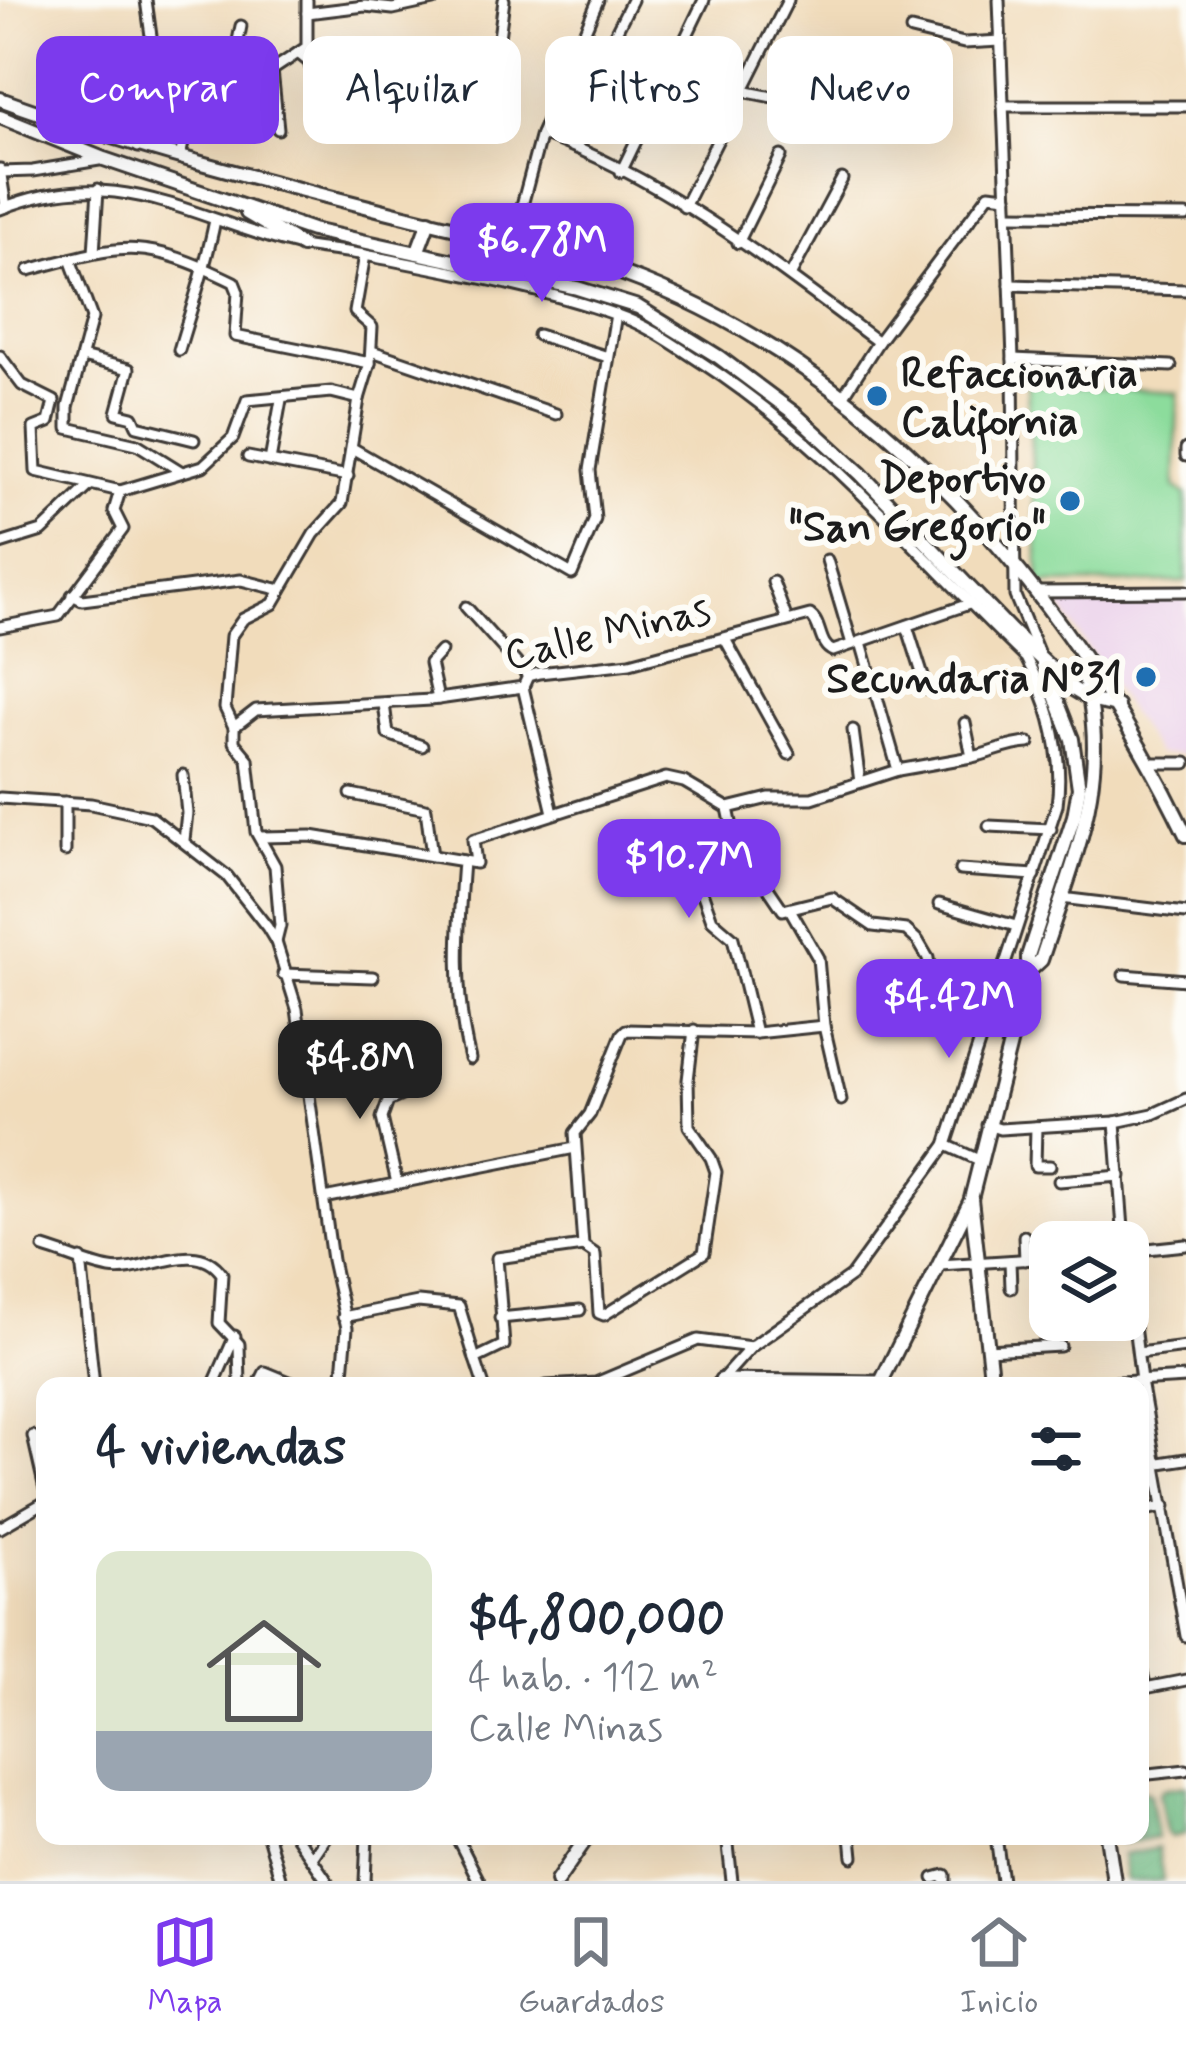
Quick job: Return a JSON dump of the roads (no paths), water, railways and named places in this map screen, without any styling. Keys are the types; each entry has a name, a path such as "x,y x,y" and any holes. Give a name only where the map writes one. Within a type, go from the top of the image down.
{"main road":[{"path":"0,99 138,147 617,271 735,324 844,395 917,460 1017,569 1118,706 1186,835"},
{"path":"0,117 318,232 577,287 638,307 719,357 837,452 1033,656 1093,701 1118,706"},
{"path":"225,200 302,246"},
{"path":"417,253 429,221"},
{"path":"1028,972 1041,960 1093,793 1093,701 1076,653"},
{"path":"884,1377 971,1199 1028,972 1028,956 1074,816 1079,788 1072,739 1033,656"},
{"path":"971,1199 991,1377"},
{"path":"557,1881 582,1845"},
{"path":"1108,1845 1114,1881"}],"street":[{"path":"138,147 139,122 129,92 156,72 146,0"},
{"path":"279,65 308,44 308,0"},
{"path":"307,13 365,6 393,9 434,0"},
{"path":"499,36 504,0"},
{"path":"474,266 512,243 541,134 598,0"},
{"path":"614,36 632,0"},
{"path":"622,172 704,0"},
{"path":"743,89 788,0"},
{"path":"723,1377 751,1347 851,1276 946,1145 1051,829 1060,783 1059,756 1015,596 1013,359 999,0"},
{"path":"239,36 241,26"},
{"path":"911,30 964,44 1001,41"},
{"path":"298,53 303,57"},
{"path":"1003,106 1186,106"},
{"path":"541,134 545,136"},
{"path":"180,158 183,144"},
{"path":"565,144 684,206 878,342"},
{"path":"684,206 715,144"},
{"path":"738,243 781,156"},
{"path":"94,253 104,190 109,160 1,171 3,208 69,190 104,190 172,202 302,246 365,255 616,314 682,349 798,432 969,604 1033,656"},
{"path":"790,276 842,178"},
{"path":"844,395 989,194 1007,196"},
{"path":"1008,215 1186,216"},
{"path":"179,350 206,268 215,220"},
{"path":"29,270 131,247 157,250 206,268 237,286 235,336 371,357 556,414"},
{"path":"276,943 280,926 277,875 254,821 248,759 234,742 225,708 231,636 243,619 273,604 314,533 342,503 371,357 372,326 355,312 365,255"},
{"path":"70,259 92,318 68,406 68,428 145,447 182,472"},
{"path":"1010,285 1186,290"},
{"path":"352,448 565,573 577,569 595,519 590,470 616,314"},
{"path":"538,335 608,357"},
{"path":"0,356 22,385 68,406"},
{"path":"82,357 128,368 117,413 133,416 137,426 194,440"},
{"path":"1013,359 1171,366"},
{"path":"54,401 49,422 34,428 36,471 120,491 203,466 233,438 247,400 331,392 359,399"},
{"path":"270,460 281,400"},
{"path":"248,458 348,476"},
{"path":"0,544 42,531 89,486"},
{"path":"0,627 54,619 123,529 113,511 120,491"},
{"path":"826,560 898,770"},
{"path":"72,595 82,600 241,580 281,590"},
{"path":"773,582 787,620 814,616 828,650 969,604"},
{"path":"1036,592 1186,591"},
{"path":"466,607 526,682 553,813"},
{"name":"Calle Minas","path":"234,728 256,710 438,699 630,663 787,620"},
{"path":"907,626 927,689"},
{"path":"725,639 789,754"},
{"path":"438,699 430,663 440,651"},
{"path":"383,704 388,734 422,746"},
{"path":"965,723 972,757"},
{"path":"853,730 860,782"},
{"path":"261,837 311,836 476,863 473,840 666,778 683,782 728,808 769,798 812,798 898,770 1029,742"},
{"path":"1151,763 1186,763"},
{"path":"183,775 184,840"},
{"path":"351,794 426,809 432,856"},
{"path":"0,798 117,808 151,818 227,877 276,943 297,1010 347,1340 343,1377"},
{"path":"65,802 65,851"},
{"path":"728,808 738,856"},
{"path":"988,826 1051,829"},
{"path":"756,1033 734,938 712,920 702,892 700,864 752,854 783,910 832,898 873,926 906,930 925,949 939,1015 986,1018"},
{"path":"463,861 456,952 459,1016 470,1059"},
{"path":"960,870 1035,875"},
{"path":"1061,898 1186,913"},
{"path":"939,904 1016,926"},
{"path":"791,911 818,958 824,1026 841,1100"},
{"path":"283,974 373,976"},
{"path":"1124,975 1186,980"},
{"path":"583,1246 575,1133 590,1114 626,1030 756,1033 824,1026"},
{"path":"475,1359 504,1345 497,1258 583,1246 595,1254 599,1313 604,1315 704,1253 716,1172 689,1126 694,1030"},
{"path":"397,1183 382,1118 388,1101 404,1094"},
{"path":"987,1125 1000,1129 1115,1122 1153,1114 1186,1099"},
{"path":"1115,1122 1123,1221"},
{"path":"1036,1126 1035,1166 1050,1166"},
{"path":"946,1145 979,1160"},
{"path":"324,1198 575,1148"},
{"path":"1060,1181 1120,1176"},
{"path":"1024,1236 1025,1260"},
{"path":"1149,1249 1186,1245"},
{"path":"44,1248 112,1270 186,1258 212,1262 221,1274 219,1323 239,1344 240,1377"},
{"path":"81,1259 93,1377"},
{"path":"940,1265 1029,1260"},
{"path":"1010,1261 1011,1288"},
{"path":"343,1316 418,1302 459,1306 481,1377"},
{"path":"500,1318 580,1310"},
{"path":"217,1377 235,1336"},
{"path":"1136,1341 1141,1377"},
{"path":"610,1377 690,1342 751,1347"},
{"path":"987,1350 1060,1346"},
{"path":"1138,1353 1186,1347"},
{"path":"1149,1381 1186,1378"},
{"path":"1149,1422 1182,1570 1186,1636"},
{"path":"33,1436 36,1449"},
{"path":"1149,1464 1186,1459"},
{"path":"1149,1509 1165,1506"},
{"path":"0,1528 36,1507"},
{"path":"1149,1688 1186,1680"},
{"path":"1149,1774 1186,1769"},
{"path":"271,1845 281,1881"},
{"path":"303,1845 327,1881"},
{"path":"312,1858 321,1845"},
{"path":"365,1881 367,1845"},
{"path":"461,1845 479,1881"},
{"path":"729,1845 732,1881"},
{"path":"852,1845 853,1857"},
{"path":"997,1845 1002,1881"}],"place":[{"name":"Refaccionaria California","path":"877,396"},
{"name":"Deportivo \"San Gregorio\"","path":"1070,501"},
{"name":"Secundaria Nº31","path":"1146,677"}]}
